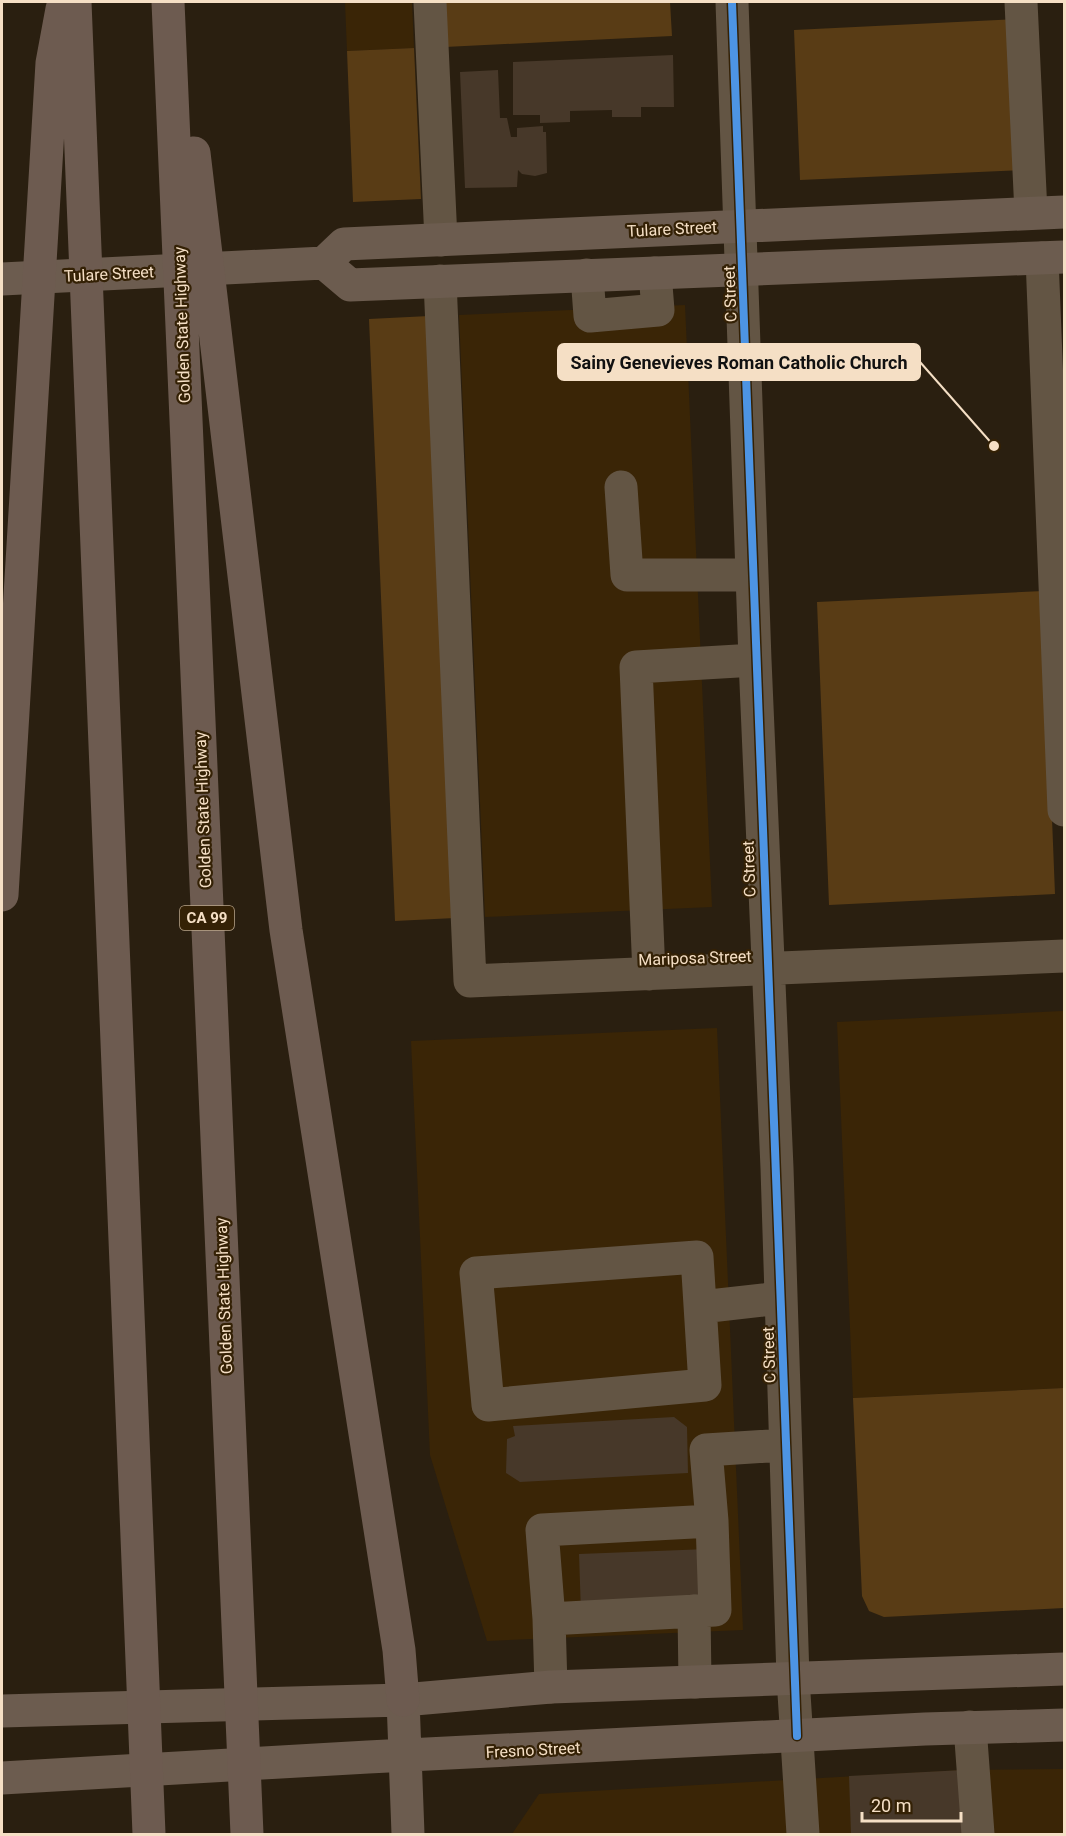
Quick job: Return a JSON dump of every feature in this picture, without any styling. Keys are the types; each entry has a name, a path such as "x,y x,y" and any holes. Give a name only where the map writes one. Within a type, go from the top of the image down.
{"highway":[{"path":"2,895 52,63 64,2"},
{"path":"75,2 149,1834"},
{"name":"Golden State Highway","path":"168,2 247,1834"},
{"path":"176,2 286,930 399,1650 403,1700"}],"main road":[{"name":"Tulare Street","path":"2,279 324,263 344,244 1065,212"},
{"path":"324,263 350,285 1053,257"},
{"path":"13,1711 403,1700 550,1687 1065,1669"},
{"path":"403,1700 408,1834"},
{"name":"Fresno Street","path":"16,1778 368,1757 970,1727 1065,1725"}],"street":[{"path":"430,2 441,240"},
{"name":"C Street","path":"732,2 793,1678 803,1834"},
{"path":"1021,2 1031,213"},
{"path":"1053,257 1065,810"},
{"name":"Mariposa Street","path":"440,281 471,981 1065,956"},
{"path":"621,487 627,575 752,575"},
{"path":"649,974 636,667 755,660"},
{"path":"697,1257 701,1307 705,1385 488,1405 477,1273 697,1257"},
{"path":"701,1307 780,1298"},
{"path":"549,1619 715,1610 712,1521 706,1450 785,1445"},
{"path":"550,1687 549,1619 542,1530 712,1521"},
{"path":"694,1611 695,1682"},
{"path":"970,1727 978,1834"}],"shaded area":[{"path":"345,2 412,2 414,48 347,51"},
{"path":"443,2 670,2 672,36 445,47"},
{"path":"1019,19 1026,170 800,180 794,30"},
{"path":"414,48 421,199 353,202 347,51"},
{"path":"685,305 712,907 485,917 459,315"},
{"path":"429,316 455,918 395,921 369,319"},
{"path":"1043,591 1055,894 829,905 817,602"},
{"path":"1063,1011 1064,1388 853,1398 837,1022"},
{"path":"717,1028 743,1630 487,1641 430,1455 411,1041"},
{"path":"1064,1388 1064,1608 884,1617 869,1611 862,1596 853,1398"},
{"path":"1064,1769 1064,1834 512,1834 539,1794 963,1770"}],"building":[{"path":"673,55 674,107 641,107 641,117 612,117 612,110 570,111 570,122 540,123 540,115 513,115 513,62"},
{"path":"498,70 500,118 507,118 511,137 517,137 517,128 543,126 543,132 546,132 547,173 535,176 522,174 518,170 517,187 465,188 460,72"},
{"path":"674,1417 687,1427 688,1473 520,1482 506,1473 507,1439 515,1436 513,1426"},
{"path":"708,1549 710,1610 581,1613 579,1554"},
{"path":"963,1770 966,1834 851,1834 849,1776"}],"cycle path":[{"path":"732,2 797,1736"}],"place":[{"name":"Sainy Genevieves Roman Catholic Church","path":"994,446"}]}
